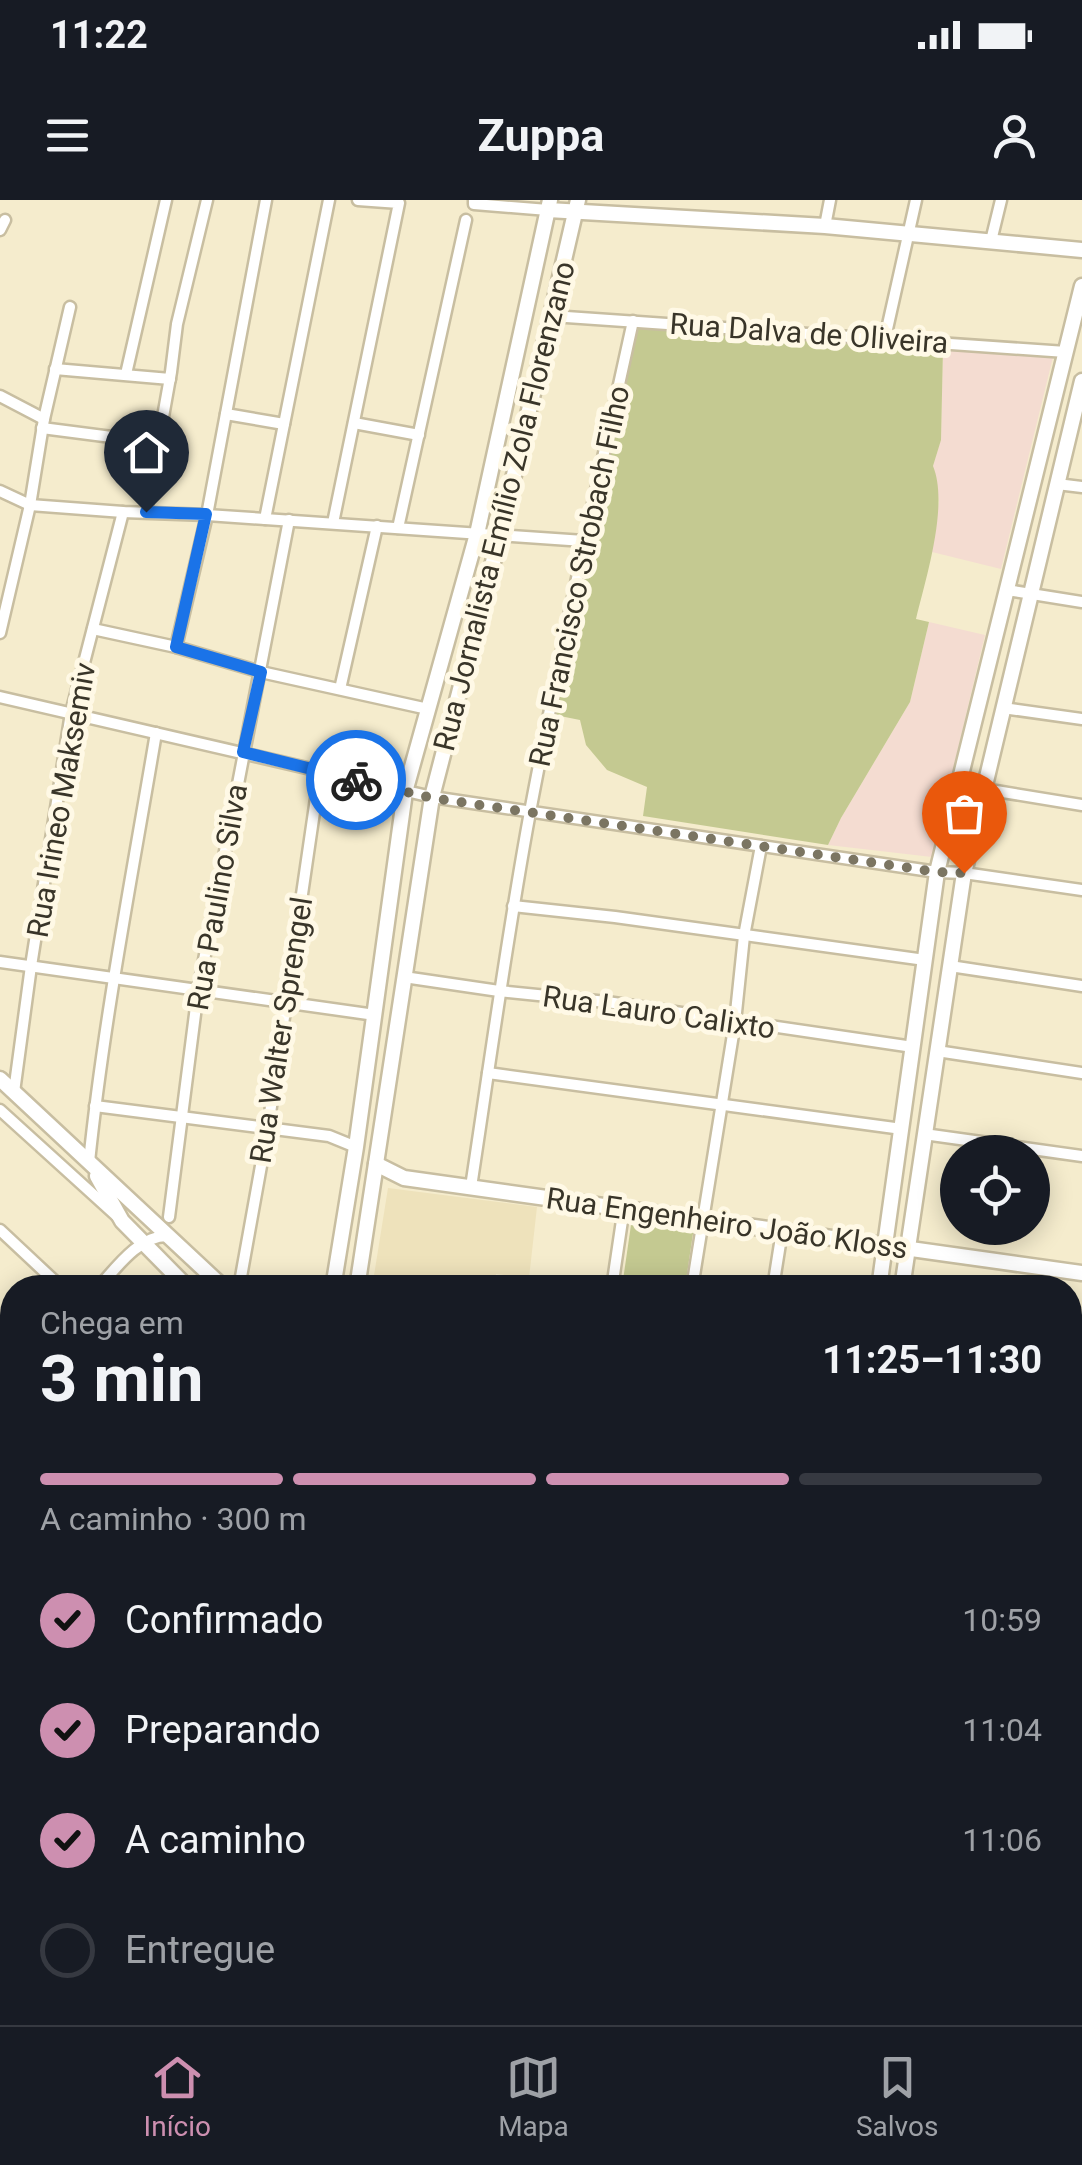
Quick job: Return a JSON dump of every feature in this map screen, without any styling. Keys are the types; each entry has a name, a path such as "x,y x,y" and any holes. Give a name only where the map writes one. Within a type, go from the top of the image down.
{"street":[{"path":"126,374 166,200"},
{"path":"146,512 176,324 208,200"},
{"path":"176,647 206,514 266,200"},
{"path":"266,519 329,200"},
{"path":"333,524 399,203 358,200"},
{"path":"825,226 830,200"},
{"path":"885,338 916,200"},
{"path":"992,241 1001,200"},
{"path":"474,202 577,205 1082,250"},
{"name":"Rua Jornalista Emílio Zola Florenzano","path":"335,1275 405,792 477,534 549,205"},
{"name":"Rua Jornalista Emílio Zola Florenzano","path":"359,1275 432,798 500,535 577,205"},
{"path":"398,528 466,220"},
{"path":"881,1275 937,872 1082,286"},
{"path":"0,632 5,586 30,505 43,423 70,307"},
{"name":"Rua Dalva de Oliveira","path":"552,316 1066,352"},
{"name":"Rua Francisco Strobach Filho","path":"471,1187 530,812 633,321"},
{"path":"55,370 170,379"},
{"path":"904,1275 964,873 1082,381"},
{"path":"0,396 43,423 158,443"},
{"path":"226,414 284,424"},
{"path":"354,424 419,435"},
{"path":"1058,484 1082,487"},
{"path":"0,490 30,505 584,541"},
{"name":"Rua Irineo Maksemiv","path":"14,1092 72,714 123,512"},
{"name":"Rua Paulino Silva","path":"169,1217 198,990 289,520"},
{"path":"340,688 377,526"},
{"path":"1006,590 1082,602"},
{"path":"93,630 428,709"},
{"path":"0,698 432,798 1082,890"},
{"path":"1004,708 1082,719"},
{"path":"122,1221 90,1162 114,978 156,733"},
{"name":"Rua Walter Sprengel","path":"241,1275 268,1127 320,771"},
{"path":"984,789 1082,805"},
{"path":"694,1275 761,846"},
{"path":"514,906 925,960"},
{"path":"0,962 375,1016"},
{"path":"950,966 1082,986"},
{"name":"Rua Lauro Calixto","path":"404,977 607,1002 913,1048"},
{"path":"936,1051 1082,1073"},
{"path":"488,1073 902,1129"},
{"path":"0,1080 211,1275"},
{"path":"365,1084 378,1080 388,1086"},
{"path":"95,1106 329,1136 356,1147"},
{"path":"0,1110 175,1275"},
{"path":"924,1134 1082,1156"},
{"name":"Rua Engenheiro João Kloss","path":"376,1164 404,1178 1082,1273"},
{"path":"614,1275 624,1207"},
{"path":"0,1230 48,1275"},
{"path":"776,1275 782,1231"},
{"path":"110,1275 144,1244 162,1235 173,1238"}],"shaded area":[{"path":"943,348 1053,357 1001,569 932,552 939,501 933,466 941,439"},
{"path":"929,622 985,635 932,857 828,845 910,702"},
{"path":"388,1188 537,1207 529,1275 374,1275"}],"green space":[{"path":"638,322 739,337 943,348 941,440 933,466 937,521 916,619 929,622 910,702 828,845 643,816 647,787 607,770 586,745 580,720 555,715"},
{"path":"632,1218 694,1227 687,1275 624,1275"}],"way so far":[{"path":"356,780 432,798 964,873"}],"route":[{"path":"146,512 206,514 176,647 261,672 243,752 356,780"}]}
